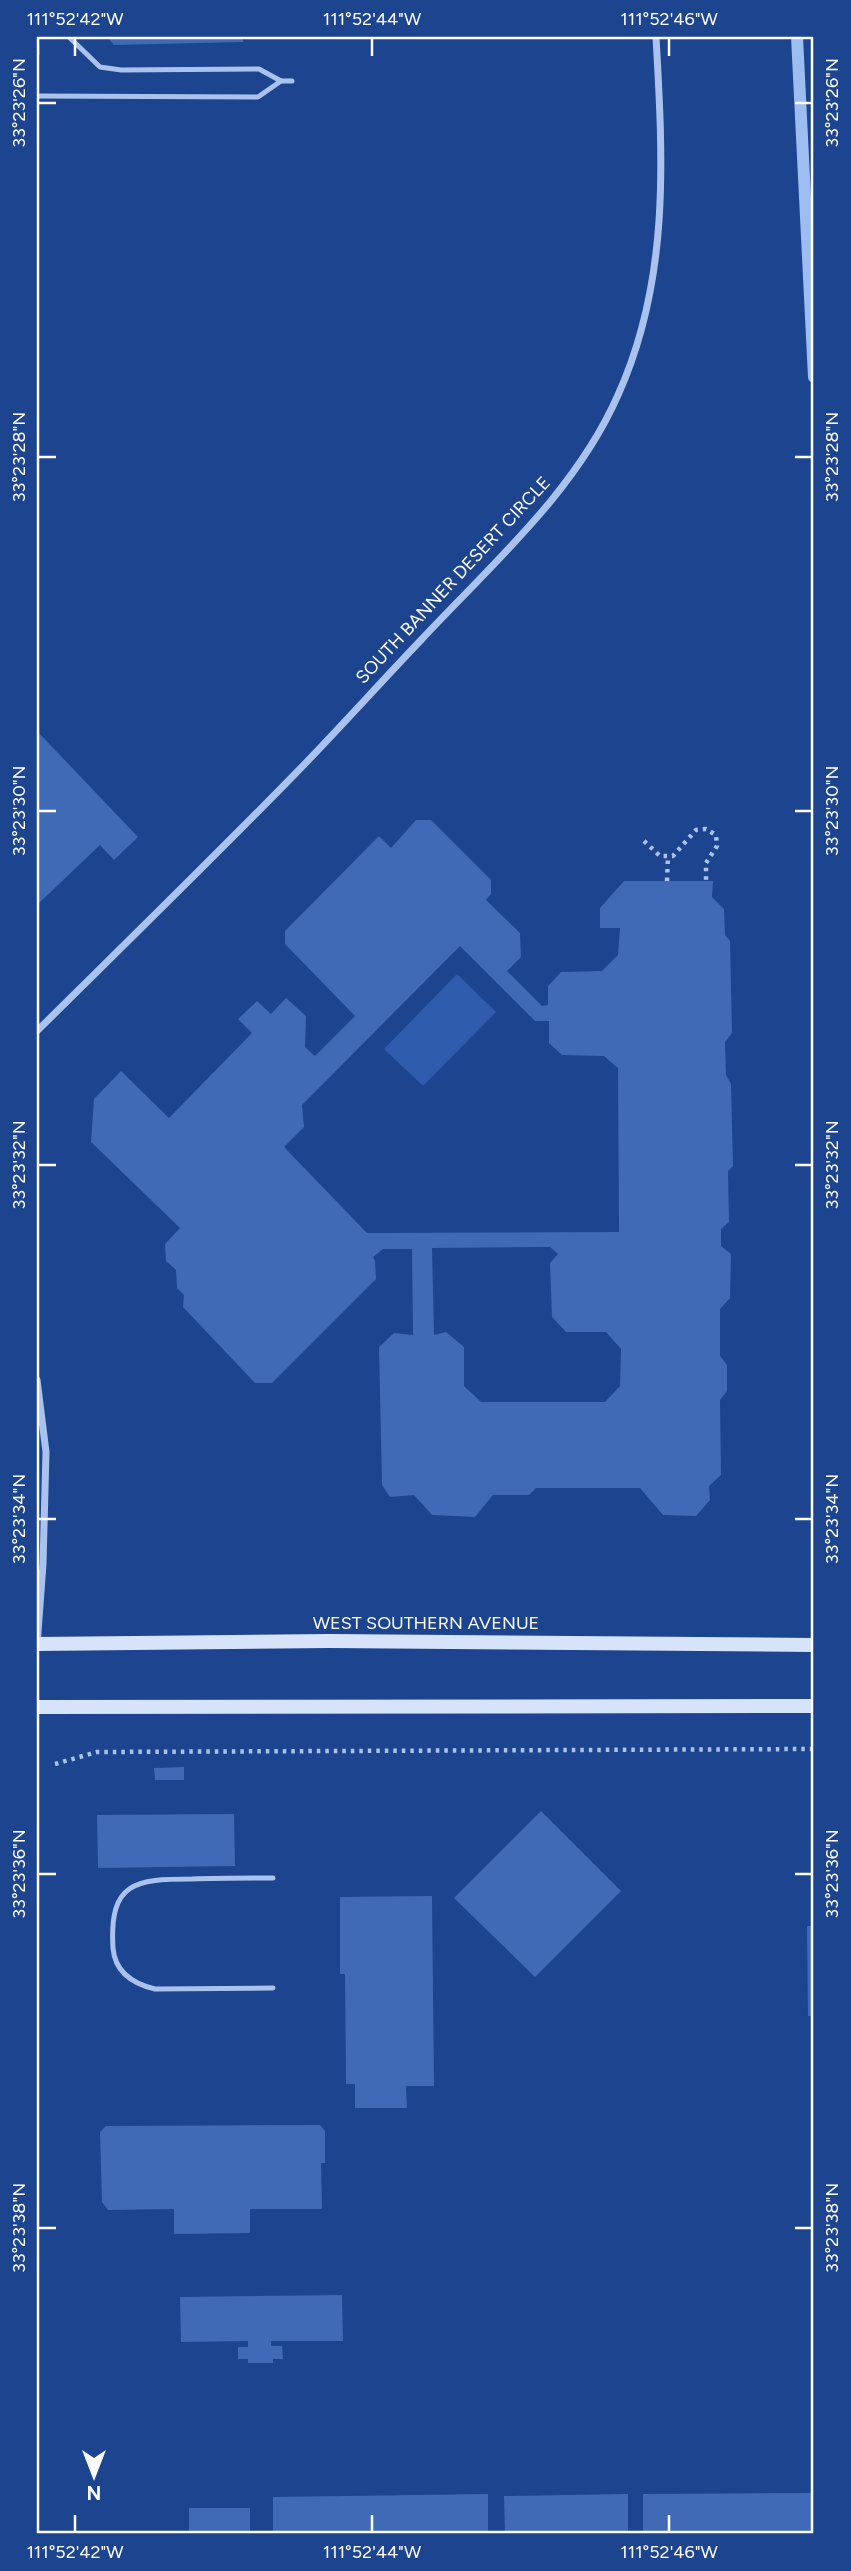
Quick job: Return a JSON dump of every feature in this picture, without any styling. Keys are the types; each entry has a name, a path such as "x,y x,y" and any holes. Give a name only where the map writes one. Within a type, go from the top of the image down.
{"main road":[{"name":"WEST SOUTHERN AVENUE","path":"37,1645 344,1641 814,1645"},
{"path":"37,1707 814,1706"}],"street":[{"name":"SOUTH BANNER DESERT CIRCLE","path":"37,1031 296,773 538,516 583,459 618,395 644,320 658,252 662,148 656,37"},
{"path":"37,1380 46,1452 37,1645"}],"lane":[{"path":"69,37 100,67 121,70 259,69 281,81 292,81"},
{"path":"37,96 258,97 281,81"},
{"path":"273,1878 146,1880 126,1891 119,1900 112,1924 116,1963 122,1973 143,1986 155,1989 273,1988"}],"path":[{"path":"644,841 660,856 673,856 695,831 706,829 716,835 717,846 706,863 706,881"},
{"path":"667,881 668,856"},
{"path":"55,1764 97,1752 814,1749"}],"shaded area":[{"path":"457,974 496,1012 423,1086 384,1049"}],"building":[{"path":"39,37 40,55 37,55"},
{"path":"107,37 243,37 243,42 114,45"},
{"path":"37,731 138,837 114,860 100,845 37,905"},
{"path":"416,820 431,820 491,880 491,894 486,900 520,933 521,957 507,971 542,1006 548,1005 548,986 561,972 602,971 618,955 620,928 600,928 600,908 624,881 713,881 712,897 724,909 725,935 730,941 732,1033 725,1042 726,1075 731,1084 733,1166 728,1171 729,1222 721,1229 721,1246 731,1254 730,1298 720,1309 720,1356 727,1365 727,1391 720,1400 721,1475 709,1486 710,1500 696,1516 663,1515 640,1488 536,1488 529,1495 493,1495 475,1517 432,1515 414,1495 390,1497 382,1485 379,1347 394,1333 413,1335 412,1249 383,1249 373,1257 376,1279 272,1383 255,1383 183,1307 184,1295 177,1288 176,1270 166,1261 165,1244 180,1228 91,1142 94,1099 121,1071 169,1118 252,1033 238,1019 257,1001 271,1014 286,998 306,1016 305,1047 315,1056 355,1016 285,944 285,931 379,836 391,848","holes":["460,946 535,1021 549,1021 549,1043 562,1055 604,1056 618,1068 619,1232 367,1233 284,1147 304,1127 302,1105","550,1247 558,1254 550,1263 552,1317 566,1332 606,1332 621,1349 620,1386 605,1402 481,1402 464,1386 464,1347 446,1332 434,1335 432,1248"]},
{"path":"184,1767 184,1780 155,1780 154,1768"},
{"path":"541,1811 621,1891 535,1977 454,1898"},
{"path":"234,1814 235,1866 98,1868 97,1815"},
{"path":"432,1896 434,2086 406,2086 407,2108 355,2108 355,2084 346,2084 345,1974 340,1974 340,1897"},
{"path":"807,1926 814,1926 814,2016 808,2016"},
{"path":"320,2125 325,2131 325,2163 321,2163 322,2209 250,2209 250,2233 174,2234 174,2209 108,2210 102,2202 100,2132 106,2126"},
{"path":"342,2295 343,2341 271,2341 271,2346 282,2346 283,2359 273,2359 273,2363 248,2363 248,2359 238,2359 238,2347 248,2347 248,2341 181,2342 180,2297"},
{"path":"814,2493 814,2534 643,2534 643,2494"},
{"path":"488,2494 488,2534 273,2534 273,2497"},
{"path":"628,2494 628,2534 505,2534 504,2496"},
{"path":"189,2508 250,2508 250,2534 189,2534"}],"waterway":[{"path":"797,37 814,377"}]}
